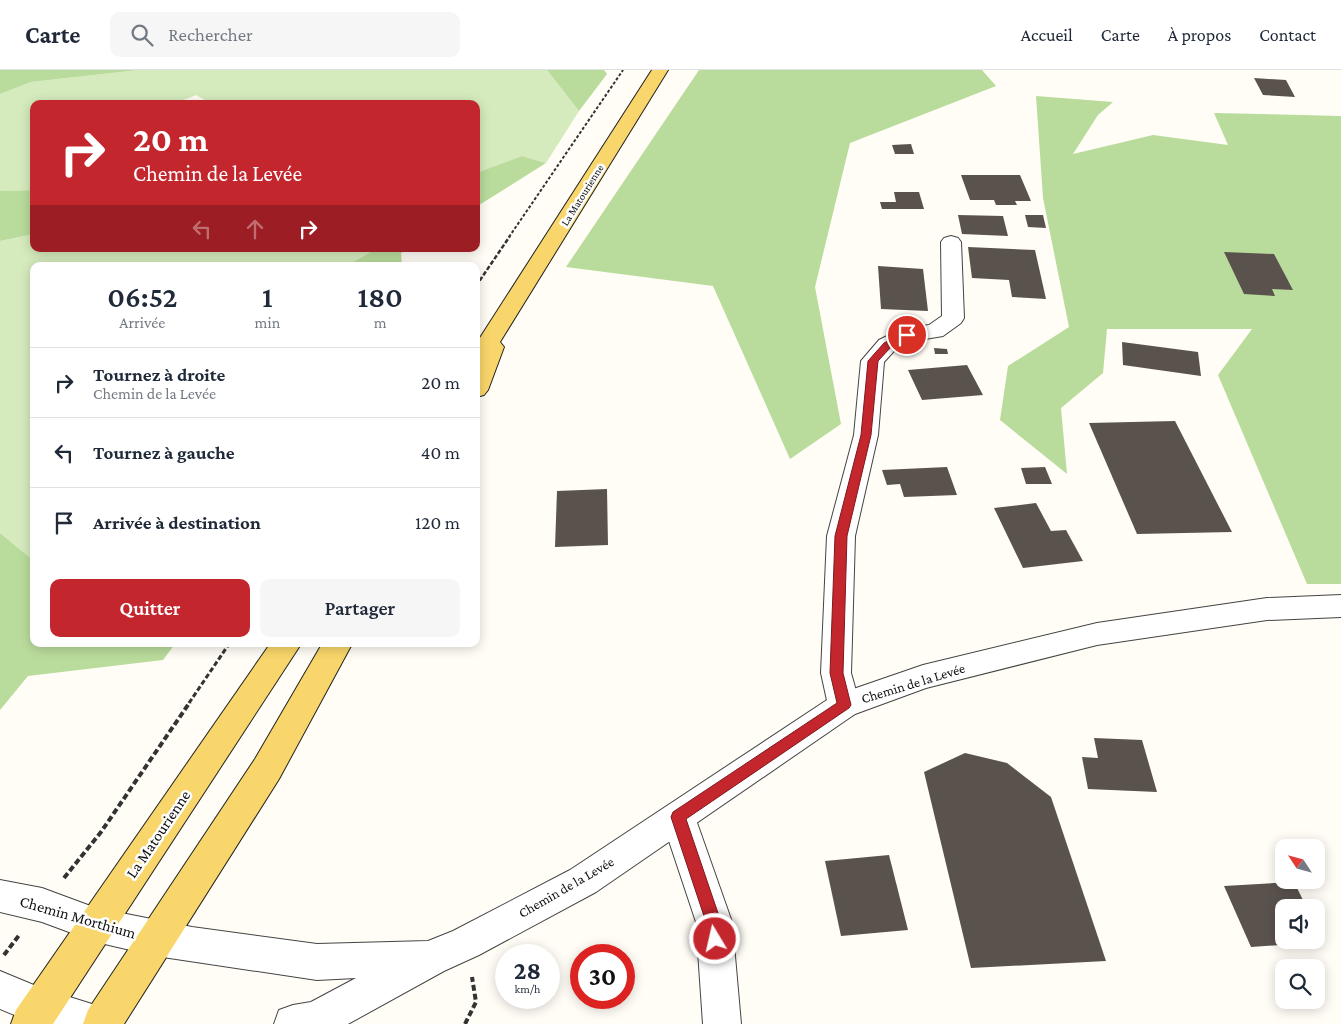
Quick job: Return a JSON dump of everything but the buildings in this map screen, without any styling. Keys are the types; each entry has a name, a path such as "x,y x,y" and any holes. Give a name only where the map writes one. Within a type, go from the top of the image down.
{"main road":[{"name":"La Matourienne","path":"480,356 660,70"},
{"name":"La Matourienne","path":"480,380 504,320"},
{"name":"La Matourienne","path":"35,1016 284,647"},
{"path":"102,1024 267,769 335,647"}],"street":[{"path":"844,705 836,673 841,536 866,435 873,361 887,345 907,335 934,330 954,318 951,242"},
{"name":"Chemin de la Levée","path":"293,1024 315,1021 431,958 466,943 583,881 844,705 922,677 1097,634 1267,609 1341,606"},
{"path":"678,817 714,922 722,1024"},
{"name":"Chemin Morthium","path":"0,896 42,905 96,925 156,939"},
{"name":"Chemin de la Levée","path":"156,939 317,962 431,958"},
{"path":"0,990 35,1016 97,1024"}],"path":[{"path":"480,280 623,70"},
{"path":"0,961 101,832 227,647"},
{"path":"465,1024 476,1002 466,943"}],"green space":[{"path":"0,70 139,70 31,82 0,94"},
{"path":"139,70 547,70 579,111 546,163 522,156 480,172 480,100 205,100 196,95 184,100 30,100 30,190 0,191 0,94 31,82"},
{"path":"547,70 604,70 607,74 579,111"},
{"path":"699,70 982,70 996,86 850,143 815,287 841,424 790,459 713,286 566,267"},
{"path":"1036,96 1113,102 1098,115 1073,154 1153,135 1228,145 1214,113 1341,116 1341,584 1307,584 1218,375 1252,329 1107,329 1103,373 1061,408 1067,474 1000,420 1008,366 1069,327 1043,198"},
{"path":"522,156 546,163 480,204 480,172"},
{"path":"30,190 30,235 0,241 0,191"},
{"path":"30,235 30,252 371,252 353,262 30,262 30,558 0,533 0,241"},
{"path":"371,252 403,252 401,253 402,262 353,262"},
{"path":"0,533 30,558 30,647 173,647 163,660 28,676 0,710"}],"route":[{"path":"715,939 714,922 678,817 844,705 836,673 841,536 866,435 873,361 887,345 907,335"}]}
